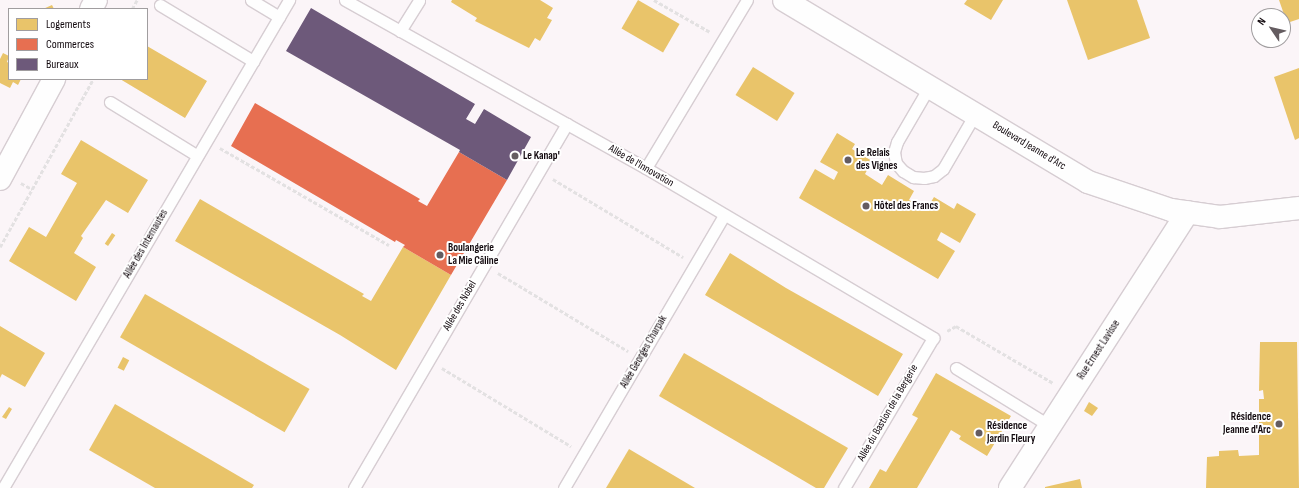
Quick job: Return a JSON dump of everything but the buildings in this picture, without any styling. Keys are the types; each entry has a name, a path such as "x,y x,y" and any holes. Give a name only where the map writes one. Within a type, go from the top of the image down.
{"street":[{"name":"Boulevard Jeanne d'Arc","path":"784,0 1088,182 1171,210 1220,217 1299,208"},
{"path":"0,179 53,80"},
{"name":"Rue Ernest Lavisse","path":"1010,488 1188,212"}],"lane":[{"path":"251,0 279,17"},
{"name":"Allée des Internautes","path":"3,488 59,397 196,155 289,0"},
{"name":"Allée de l'Innovation","path":"345,0 646,168 933,338"},
{"path":"400,31 419,0"},
{"path":"646,168 722,39 747,0"},
{"path":"160,5 253,61"},
{"path":"929,87 897,142 894,152 896,163 903,171 913,177 924,178 939,172 976,114"},
{"path":"110,102 196,155"},
{"name":"Allée des Nobel","path":"354,488 567,124"},
{"name":"Allée Georges Charpak","path":"564,488 724,215"},
{"name":"Allée du Bastion de la Bergerie","path":"844,488 933,338"},
{"path":"956,368 1050,426"}],"path":[{"path":"654,0 722,39"},
{"path":"0,247 92,80"},
{"path":"206,140 389,245"},
{"path":"540,171 695,264"},
{"path":"484,265 640,358"},
{"path":"933,338 956,326 1071,394"},
{"path":"429,360 584,454"}],"place":[{"name":"Le Kanap'","path":"515,156"},
{"name":"Le Relais des Vignes","path":"848,160"},
{"name":"Hôtel des Francs","path":"866,206"},
{"name":"Boulangerie La Mie Câline","path":"440,255"},
{"name":"Résidence Jeanne d'Arc","path":"1279,424"},
{"name":"Résidence Jardin Fleury","path":"979,433"}]}
